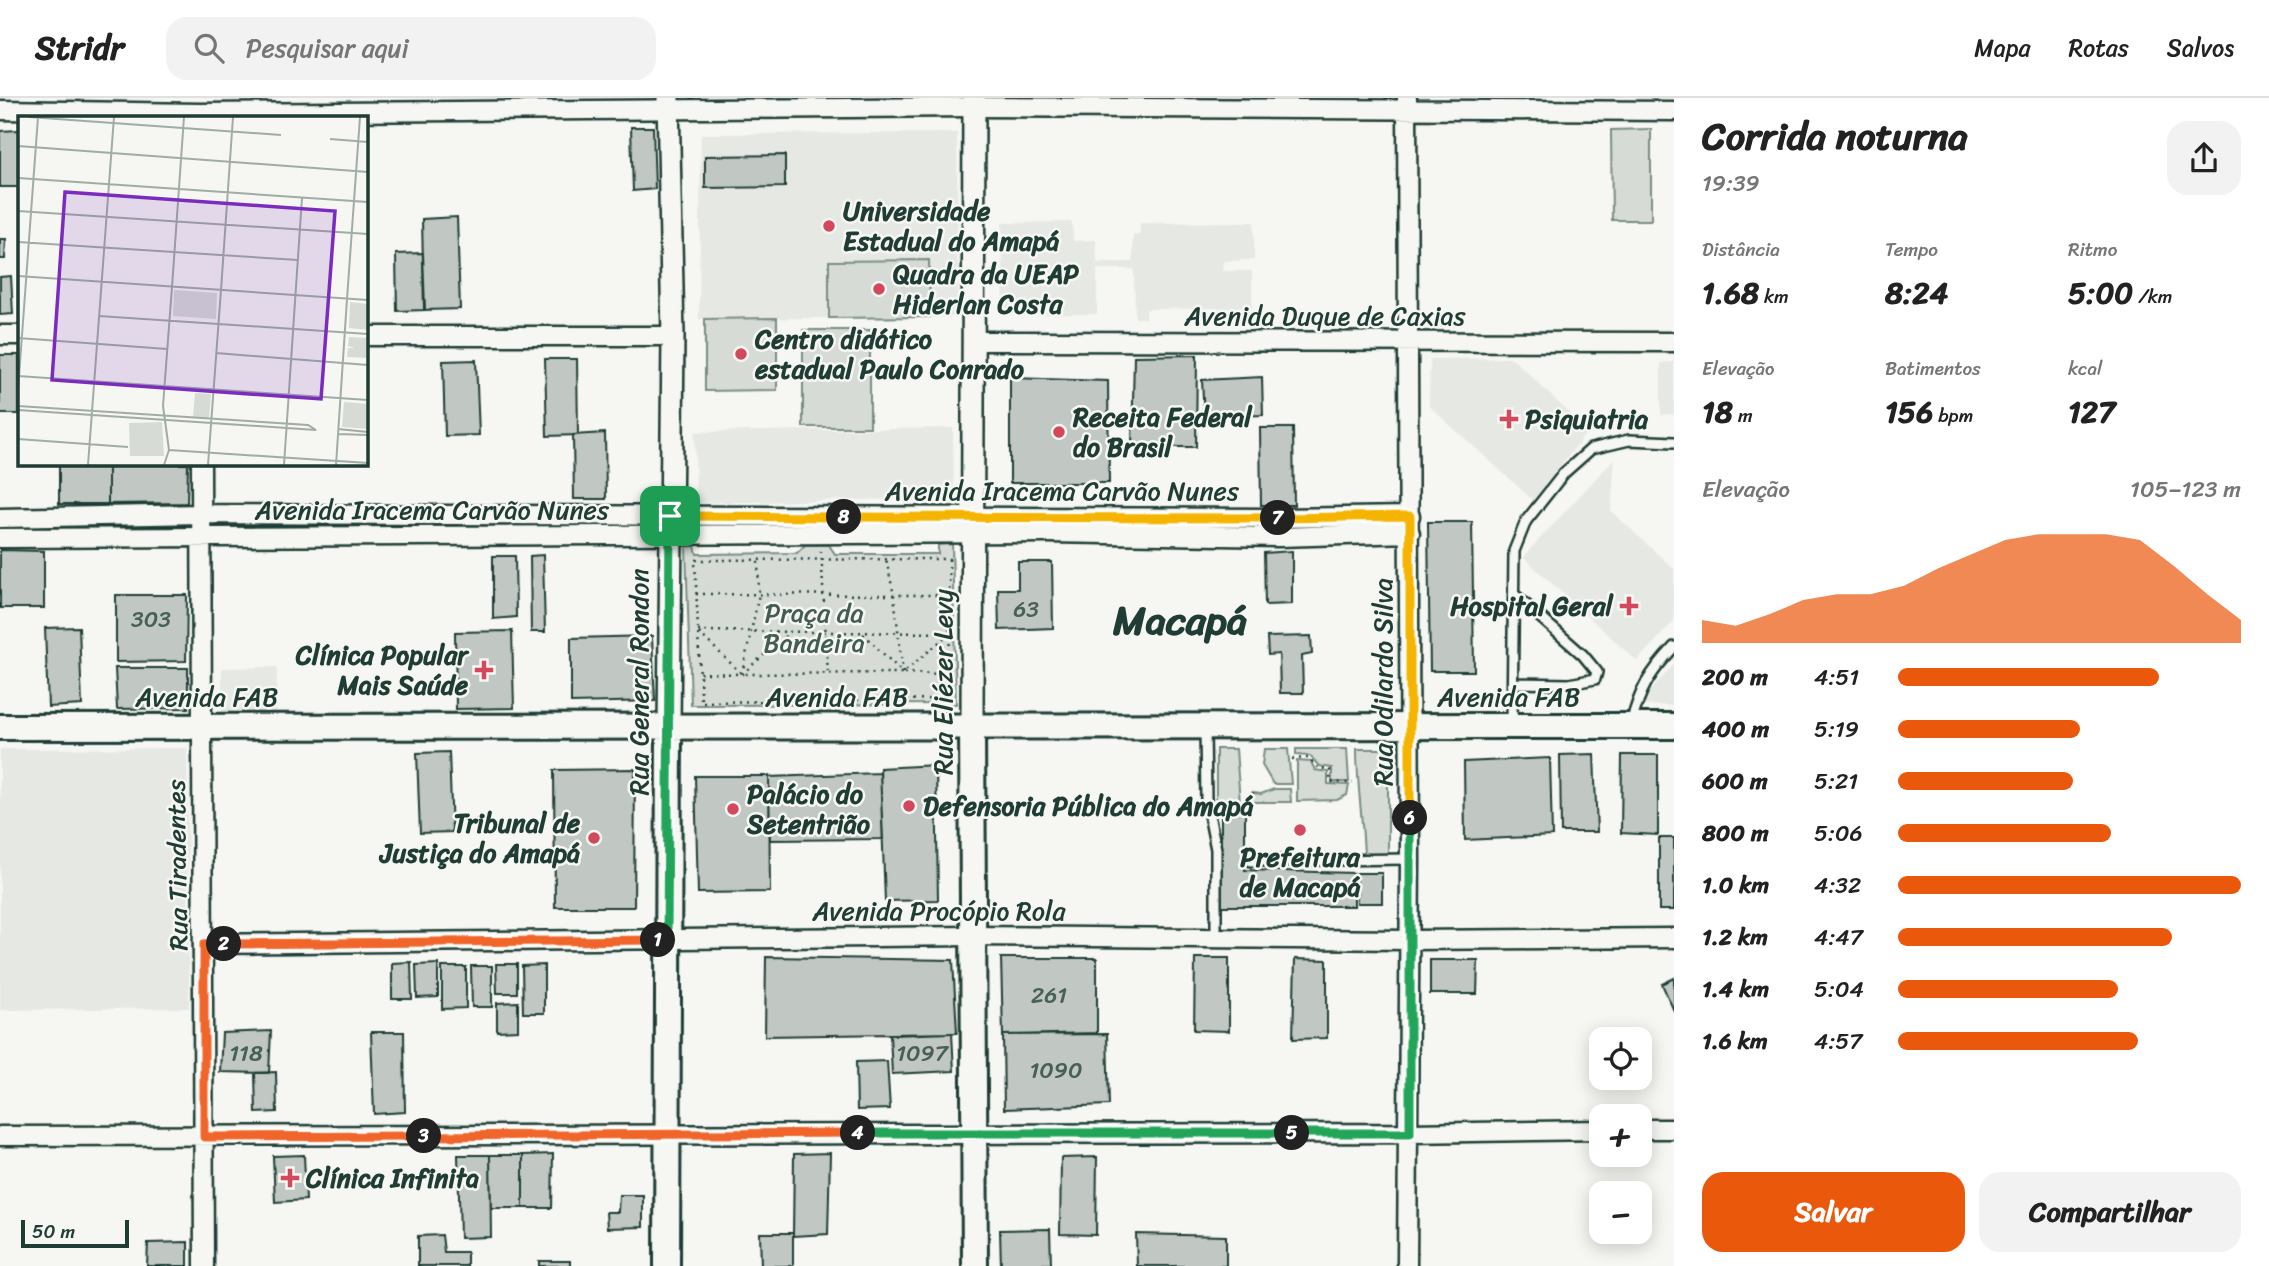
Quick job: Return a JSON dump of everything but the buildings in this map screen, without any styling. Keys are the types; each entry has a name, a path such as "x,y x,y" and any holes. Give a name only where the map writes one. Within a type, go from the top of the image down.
{"main road":[{"name":"Avenida FAB","path":"0,727 1674,726"},
{"name":"Rua General Rondon","path":"667,1266 668,727"},
{"name":"Rua Eliézer Levy","path":"972,727 975,1266"}],"street":[{"path":"0,110 974,102 1407,105 1674,111"},
{"name":"Rua Eliézer Levy","path":"972,727 974,102"},
{"name":"Rua General Rondon","path":"668,103 673,336 668,727"},
{"name":"Rua Odilardo Silva","path":"1407,105 1410,525 1410,1133 1407,1266"},
{"path":"0,335 18,335"},
{"path":"368,336 673,336"},
{"name":"Avenida Duque de Caxias","path":"975,341 1674,342"},
{"name":"Rua Tiradentes","path":"201,466 204,1266"},
{"name":"Avenida Iracema Carvão Nunes","path":"0,518 201,514 543,515 799,536 845,536 973,525"},
{"path":"542,534 543,515"},
{"path":"799,517 799,536"},
{"name":"Avenida Iracema Carvão Nunes","path":"0,538 542,534 799,517 1279,537 1410,525"},
{"path":"845,536 846,517"},
{"name":"Avenida Procópio Rola","path":"204,944 972,936 1410,940 1674,938"},
{"path":"1652,1129 1674,1129"},
{"path":"0,1136 1410,1133 1589,1130"}],"lane":[{"path":"1512,726 1514,551 1526,521 1577,460 1591,449 1607,443 1674,442"},
{"path":"1514,683 1581,683 1595,679 1597,672 1583,655 1515,595"},
{"path":"1631,726 1638,695 1654,668 1674,647"},
{"path":"1205,727 1206,800 1216,849 1216,938"},
{"path":"1251,861 1410,859"}],"path":[{"path":"820,546 828,674"},
{"path":"886,559 894,595 903,673"},
{"path":"886,559 949,559 950,699 701,702 695,560 886,559"},
{"path":"742,674 759,594 758,560"},
{"path":"696,594 950,595"},
{"path":"698,631 950,633"},
{"path":"698,631 742,674"},
{"path":"742,674 790,632"},
{"path":"862,632 903,673"},
{"path":"903,673 950,633"},
{"path":"700,673 950,674"},
{"path":"1292,759 1308,758 1318,768 1330,770 1330,782 1353,783"},
{"path":"1243,804 1255,790"}],"shaded area":[{"name":"Universidade Estadual do Amapá","path":"957,133 958,317 699,319 701,134"},
{"path":"1072,222 1073,241 1096,240 1097,263 1133,262 1133,235 1140,235 1140,223 1254,222 1254,260 1223,261 1223,271 1252,271 1252,308 1146,309 1146,318 1135,318 1134,269 1097,269 1097,314 1004,315 1002,223"},
{"name":"Psiquiatria","path":"1512,358 1588,431 1533,500 1429,406 1430,359"},
{"path":"1674,362 1674,414 1661,415 1661,363"},
{"path":"953,428 954,498 696,503 695,432"},
{"path":"1615,458 1611,511 1674,569 1674,621 1637,661 1523,557"},
{"path":"1674,664 1674,705 1638,706"},
{"path":"277,667 276,713 222,714 222,668"},
{"path":"187,748 189,1008 0,1010 0,749"}],"green space":[{"path":"1651,129 1651,220 1612,220 1611,130"},
{"name":"Quadra da UEAP Hiderlan Costa","path":"929,260 930,317 829,318 829,261"},
{"name":"Centro didático estadual Paulo Conrado","path":"777,318 777,390 705,391 705,319"},
{"path":"803,330 870,330 870,427 803,427"},
{"name":"Praça da Bandeira","path":"952,544 956,704 691,705 686,547 695,546 697,554 797,553 805,545 829,545 835,554 938,554 938,545"},
{"path":"1216,749 1236,749 1240,803 1234,809 1216,809"},
{"path":"1264,749 1288,749 1291,784 1273,784 1262,765"},
{"path":"1296,749 1347,749 1349,782 1332,782 1332,768 1319,766 1310,756 1296,755"},
{"path":"1357,749 1388,749 1388,857 1364,857"},
{"path":"1297,761 1311,762 1315,770 1328,772 1328,784 1349,785 1347,795 1337,800 1297,801"},
{"path":"1274,789 1290,789 1291,802 1246,802 1254,793 1261,794"}],"place":[{"name":"Universidade Estadual do Amapá","path":"829,226"},
{"name":"Quadra da UEAP Hiderlan Costa","path":"879,289"},
{"name":"Centro didático estadual Paulo Conrado","path":"741,354"},
{"name":"Psiquiatria","path":"1509,419"},
{"name":"Receita Federal do Brasil","path":"1059,432"},
{"name":"Hospital Geral","path":"1629,606"},
{"name":"Clínica Popular Mais Saúde","path":"484,670"},
{"name":"Defensoria Pública do Amapá","path":"909,806"},
{"name":"Palácio do Setentrião","path":"733,809"},
{"name":"Prefeitura de Macapá","path":"1300,830"},
{"name":"Tribunal de Justiça do Amapá","path":"594,838"},
{"name":"Clínica Infinita","path":"290,1178"}],"district":[{"name":"Macapá","path":"1180,620"}],"route":[{"path":"670,516 1410,516 1410,1133 974,1132 204,1137 204,944 667,940 670,516"}]}
